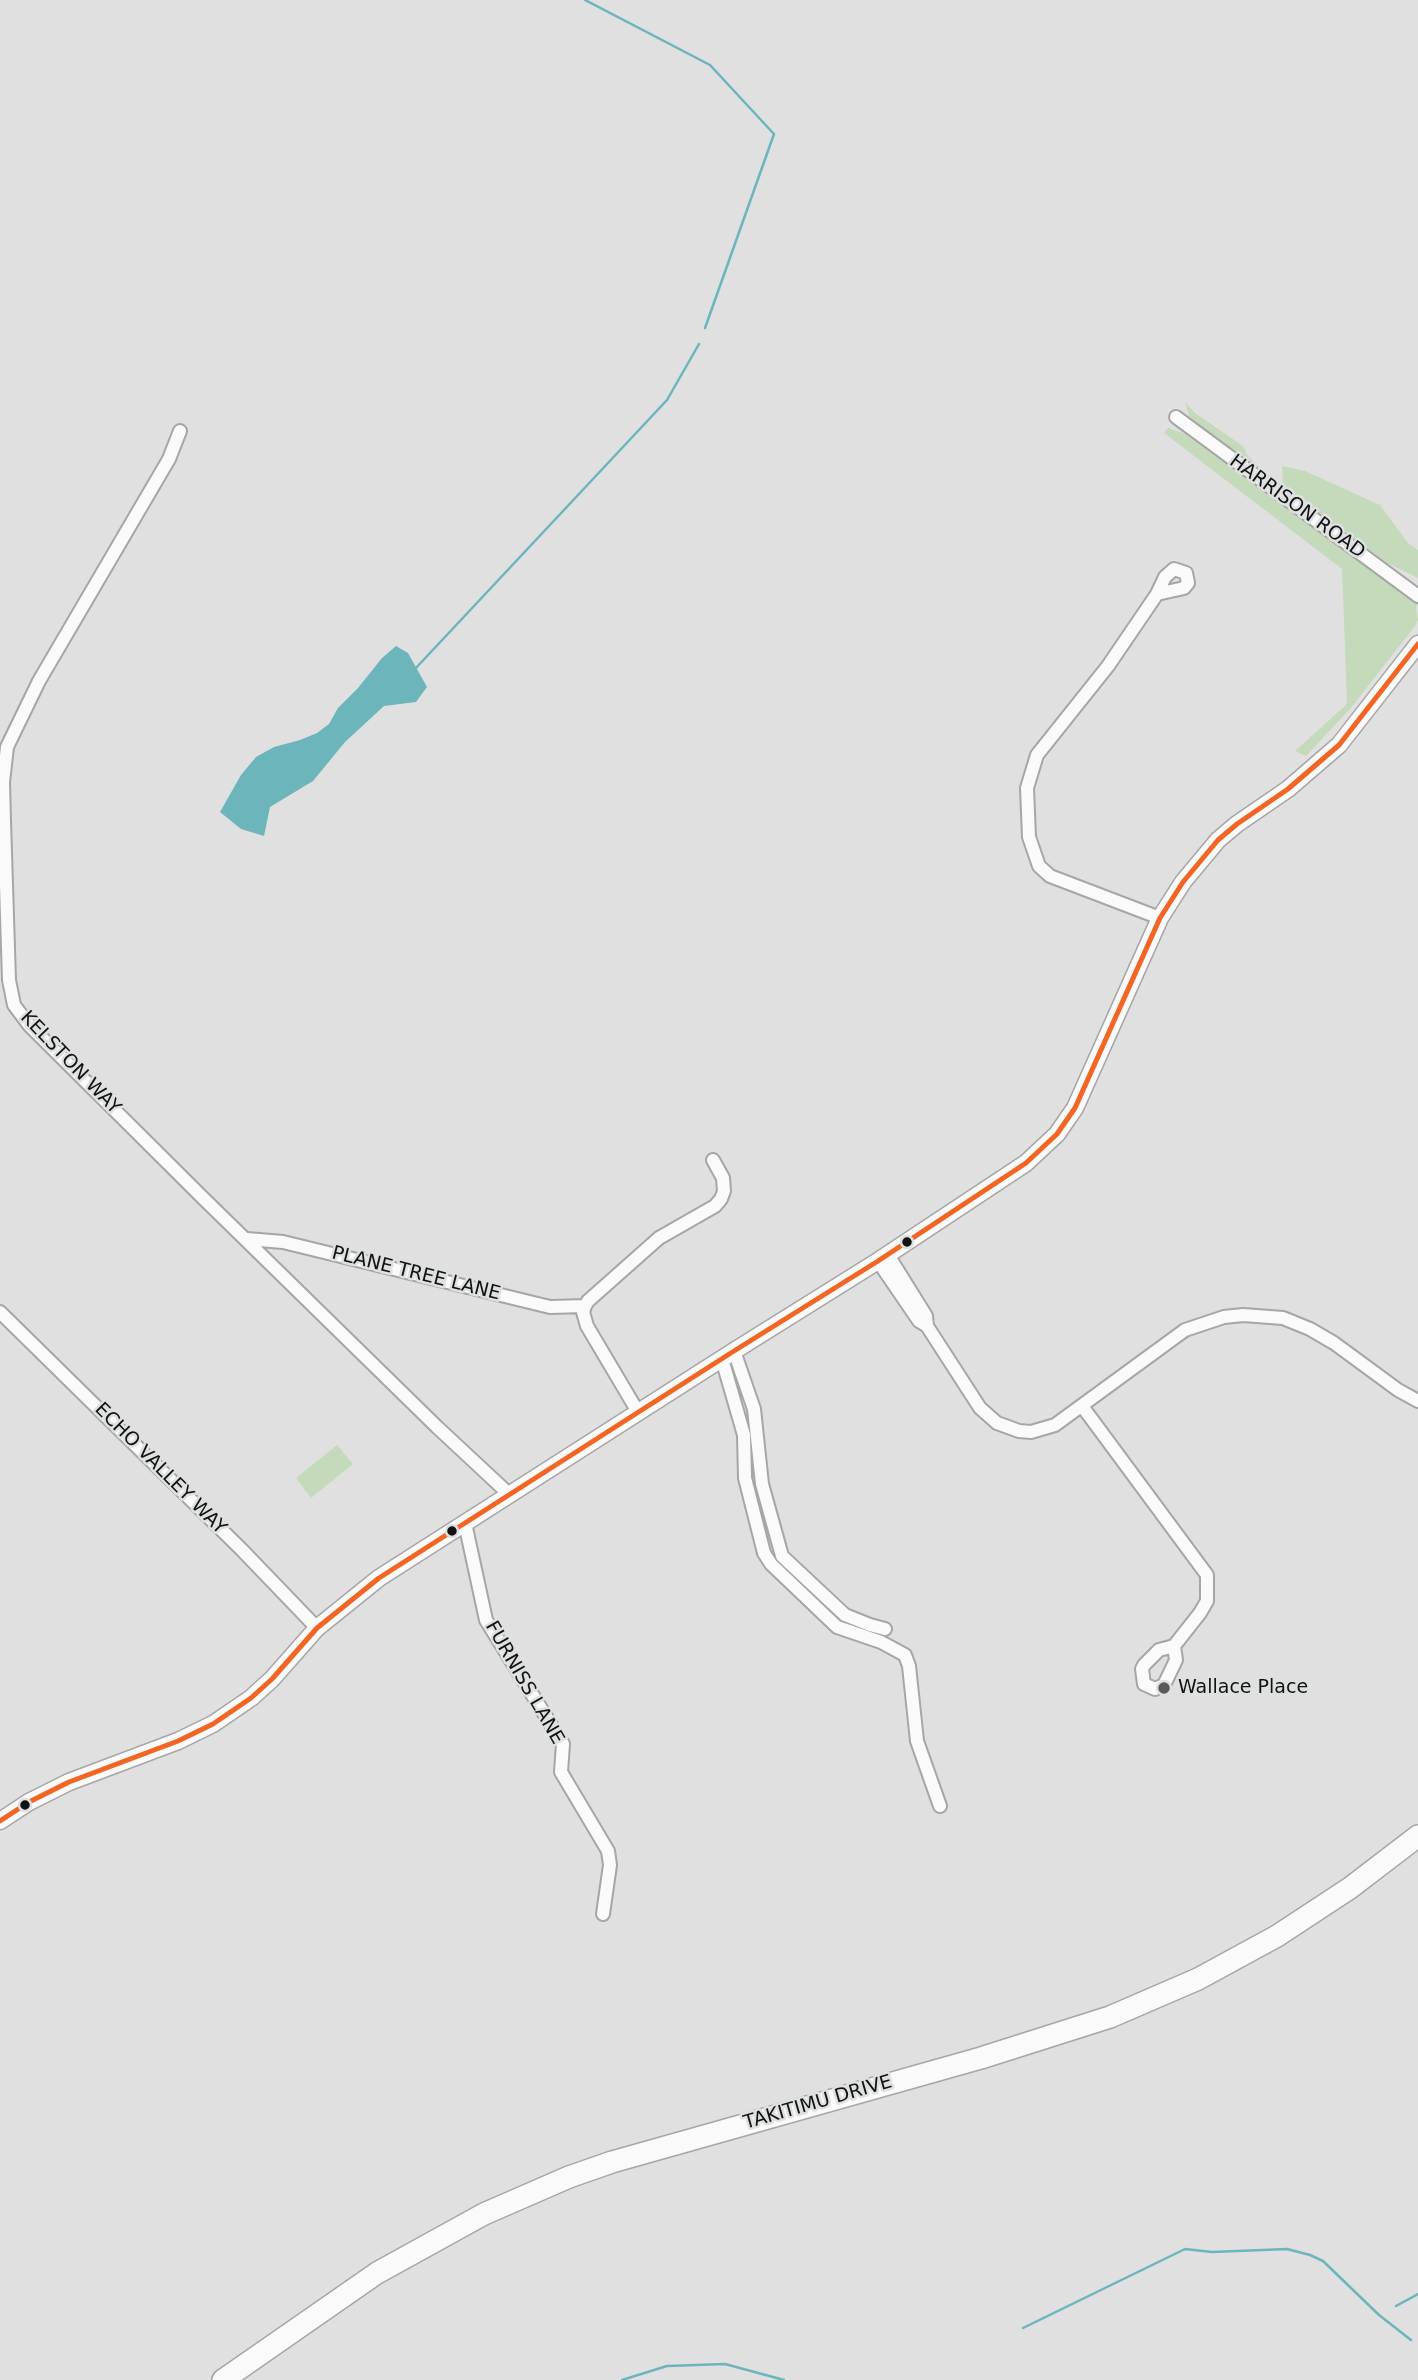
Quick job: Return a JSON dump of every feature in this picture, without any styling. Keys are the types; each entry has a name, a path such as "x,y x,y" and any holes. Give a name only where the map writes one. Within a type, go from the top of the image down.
{"highway":[{"name":"TAKITIMU DRIVE","path":"223,2380 377,2273 484,2214 569,2177 612,2162 981,2057 1110,2017 1198,1979 1277,1936 1350,1888 1418,1836"}],"main road":[{"path":"0,1821 69,1782 178,1741 213,1724 251,1698 272,1679 317,1628 379,1578 883,1258 1000,1182 1036,1155 1057,1134 1084,1090 1160,918 1183,882 1219,840 1237,824 1303,778 1339,745 1418,644"}],"street":[{"name":"HARRISON ROAD","path":"1176,417 1418,596"},
{"name":"KELSTON WAY","path":"180,431 169,459 39,681 7,747 3,782 10,992 19,1015 437,1427 510,1494"},
{"path":"1157,594 1108,666 1037,755 1027,788 1029,837 1039,866 1050,876 1160,918"},
{"path":"638,1412 587,1326 583,1312 587,1301 659,1238 715,1206 721,1199 724,1191 723,1178 713,1160"},
{"name":"PLANE TREE LANE","path":"247,1239 283,1242 550,1307 585,1306"},
{"path":"883,1258 926,1316 927,1326 980,1408 998,1423 1019,1431 1055,1425 1185,1330 1224,1317 1243,1315 1283,1318 1310,1329 1418,1401"},
{"name":"ECHO VALLEY WAY","path":"0,1312 232,1540 317,1628"},
{"path":"728,1355 754,1409 762,1484 782,1556 845,1615 885,1629"},
{"path":"728,1355 744,1435 745,1478 764,1553 771,1564 837,1627 881,1642 905,1655 909,1666 917,1741 940,1806"},
{"path":"1082,1406 1207,1575 1206,1601 1184,1636 1174,1646"},
{"name":"FURNISS LANE","path":"465,1523 486,1620 563,1744 561,1772 608,1851 610,1865 603,1914"}],"green space":[{"path":"1185,402 1195,413 1243,446 1264,476 1197,428 1190,419"},
{"path":"1168,428 1185,434 1418,604 1418,620 1415,626 1350,709 1306,756 1295,751 1347,704 1342,569 1164,433"},
{"path":"1282,466 1305,471 1380,505 1408,543 1418,550 1418,578 1379,559 1283,489"},
{"path":"337,1445 353,1464 311,1498 296,1478"}],"water":[{"path":"396,646 408,653 427,687 416,702 384,706 345,742 313,781 270,807 264,836 241,829 220,812 241,775 256,757 274,747 317,733 329,724 338,708"}],"waterway":[{"path":"585,0 710,65 774,134 705,328"},
{"path":"415,669 667,400 699,344"},
{"path":"1023,2328 1185,2249 1212,2252 1287,2249 1323,2261 1379,2315 1411,2340"},
{"path":"1396,2306 1418,2294"},
{"path":"622,2380 667,2366 725,2364 784,2380"}],"transit line":[{"path":"0,1821 29,1802 69,1782 178,1741 213,1724 251,1698 272,1679 317,1628 379,1578 878,1261 1026,1163 1057,1134 1075,1108 1160,918 1183,882 1218,840 1288,789 1339,745 1418,644"}],"place":[{"name":"Wallace Place","path":"1164,1688"}]}
